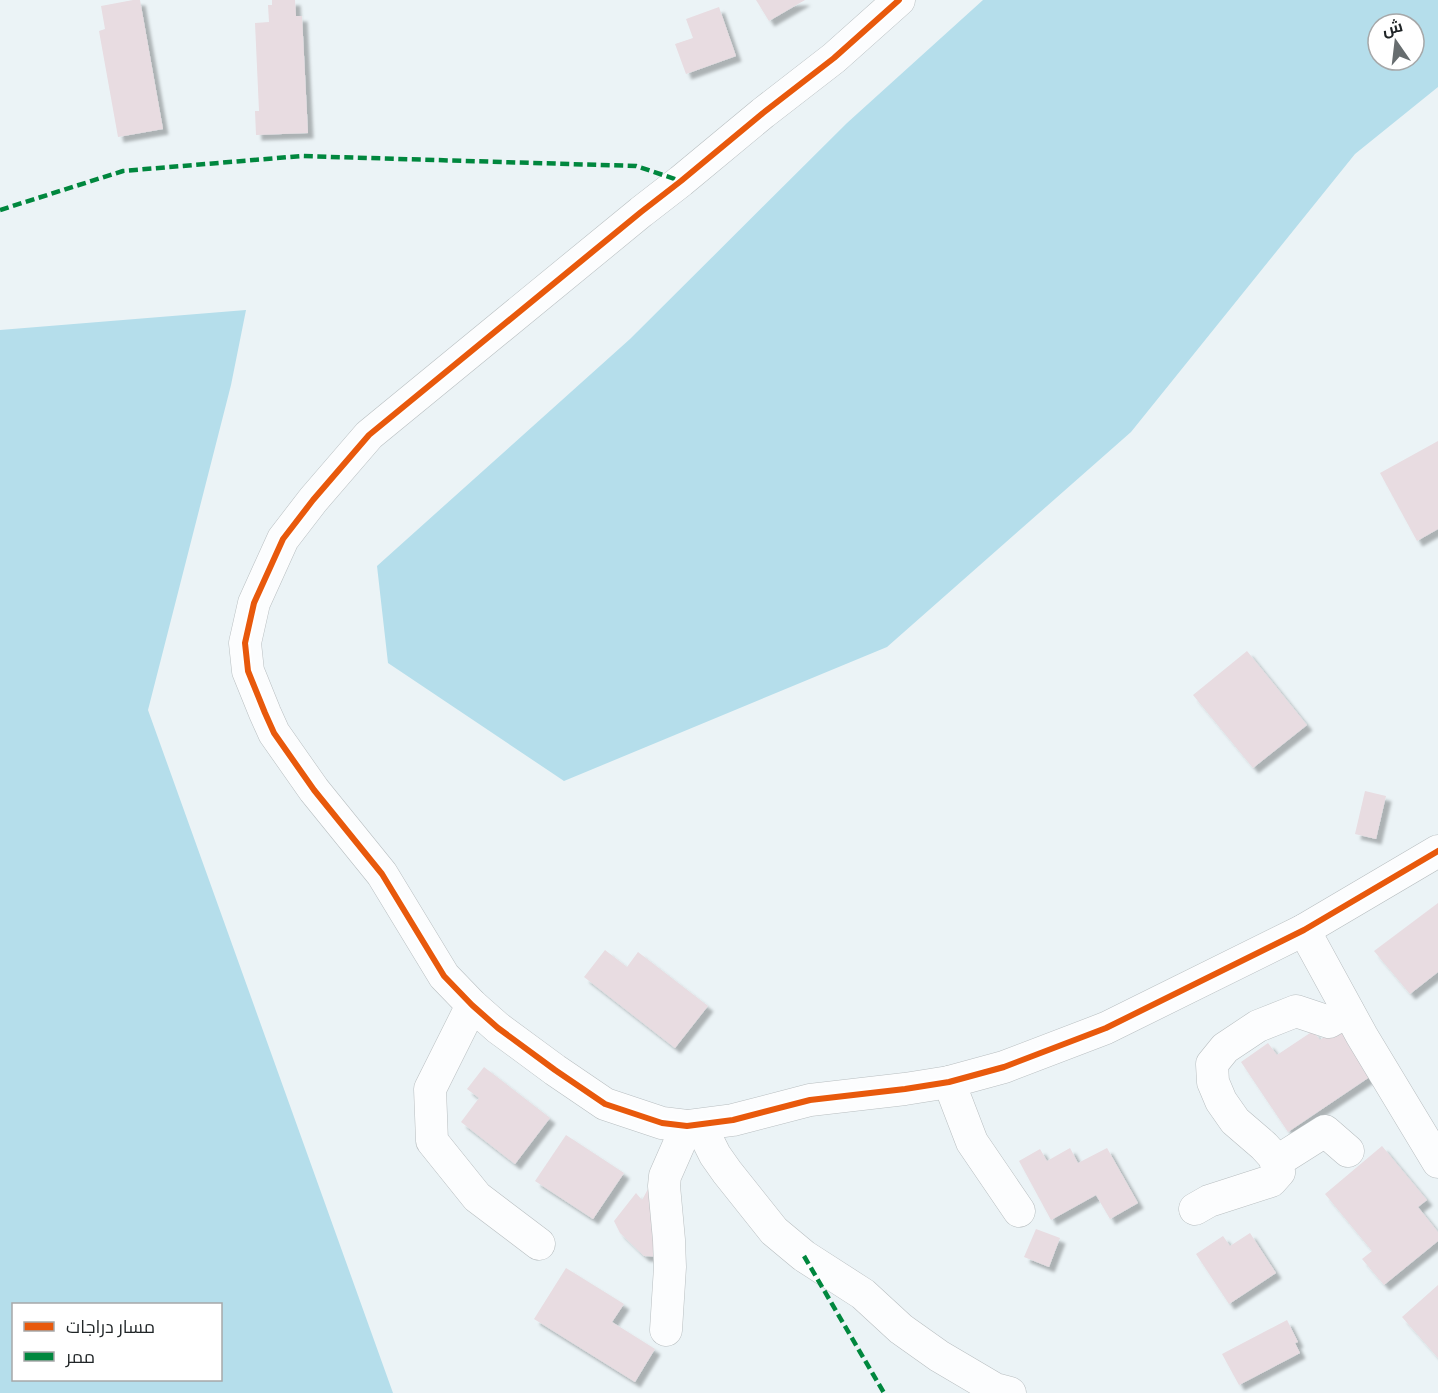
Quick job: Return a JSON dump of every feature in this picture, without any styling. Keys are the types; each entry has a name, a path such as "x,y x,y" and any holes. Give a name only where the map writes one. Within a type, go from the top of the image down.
{"street":[{"path":"899,0 834,58 763,112 369,435 313,500 283,539 254,603 245,643 248,671 274,733 314,790 382,874 444,976 472,1005 498,1028 605,1104 662,1123 694,1126 733,1120 810,1100 949,1082 1004,1067 1106,1028 1304,930 1438,851"},
{"path":"1304,930 1348,1011 1438,1162"},
{"path":"472,1005 430,1089 432,1141 477,1197 538,1244"},
{"path":"1195,1209 1209,1201 1271,1181 1279,1172 1274,1157 1235,1121 1226,1108 1213,1082 1212,1064 1226,1048 1258,1026 1296,1011 1329,1022 1348,1011"},
{"path":"949,1082 972,1142 1019,1211"},
{"path":"666,1330 670,1267 665,1176 694,1126"},
{"path":"694,1126 774,1231 804,1256 863,1294 901,1329 939,1356 995,1389 1010,1393"},
{"path":"1276,1162 1325,1131 1348,1151"}],"shaded area":[{"path":"983,0 1438,0 1438,87 1355,154 1131,432 887,647 564,781 388,663 377,566 630,339 847,123"},
{"path":"246,310 231,385 148,710 393,1393 0,1393 0,330"}],"building":[{"path":"140,0 163,129 118,137 99,31 105,29 101,6"},
{"path":"272,0 295,0 296,16 302,16 308,133 256,135 255,111 259,111 255,23 269,22 268,5 272,5"},
{"path":"756,0 805,0 769,21"},
{"path":"719,7 736,56 686,74 675,44 693,38 686,19"},
{"path":"1438,441 1438,529 1417,541 1380,473"},
{"path":"1247,651 1307,725 1253,768 1193,695"},
{"path":"1365,791 1386,796 1376,839 1355,834"},
{"path":"1438,903 1438,972 1410,994 1374,951"},
{"path":"605,950 627,967 638,952 708,1006 675,1048 584,977"},
{"path":"1341,1025 1374,1074 1288,1132 1241,1062 1268,1043 1277,1055 1313,1031 1320,1040"},
{"path":"484,1067 550,1118 515,1164 461,1122 479,1098 467,1089"},
{"path":"566,1135 624,1173 593,1219 535,1181"},
{"path":"1382,1146 1427,1200 1418,1207 1438,1232 1438,1241 1384,1285 1362,1259 1372,1251 1325,1194"},
{"path":"1070,1148 1078,1163 1107,1148 1138,1203 1110,1219 1096,1195 1051,1220 1019,1161 1040,1149 1047,1161"},
{"path":"648,1189 658,1194 665,1257 644,1256 620,1233 614,1221 636,1193 642,1200"},
{"path":"1036,1229 1060,1238 1049,1267 1024,1257"},
{"path":"1250,1233 1276,1273 1229,1304 1196,1254 1223,1236 1230,1246"},
{"path":"566,1268 624,1304 612,1322 655,1349 635,1382 534,1319"},
{"path":"1438,1285 1438,1358 1402,1317"},
{"path":"1287,1320 1298,1342 1295,1343 1300,1353 1239,1385 1222,1354"}],"marked path":[{"path":"0,210 123,171 301,156 636,166 681,181"},
{"path":"804,1256 884,1393"}],"cycle path":[{"path":"899,0 834,58 763,113 369,435 313,500 283,539 254,603 245,643 248,671 274,733 314,790 382,874 444,976 472,1005 498,1028 605,1104 662,1123 687,1126 733,1120 810,1100 949,1082 1004,1067 1106,1028 1304,930 1438,851"}]}
